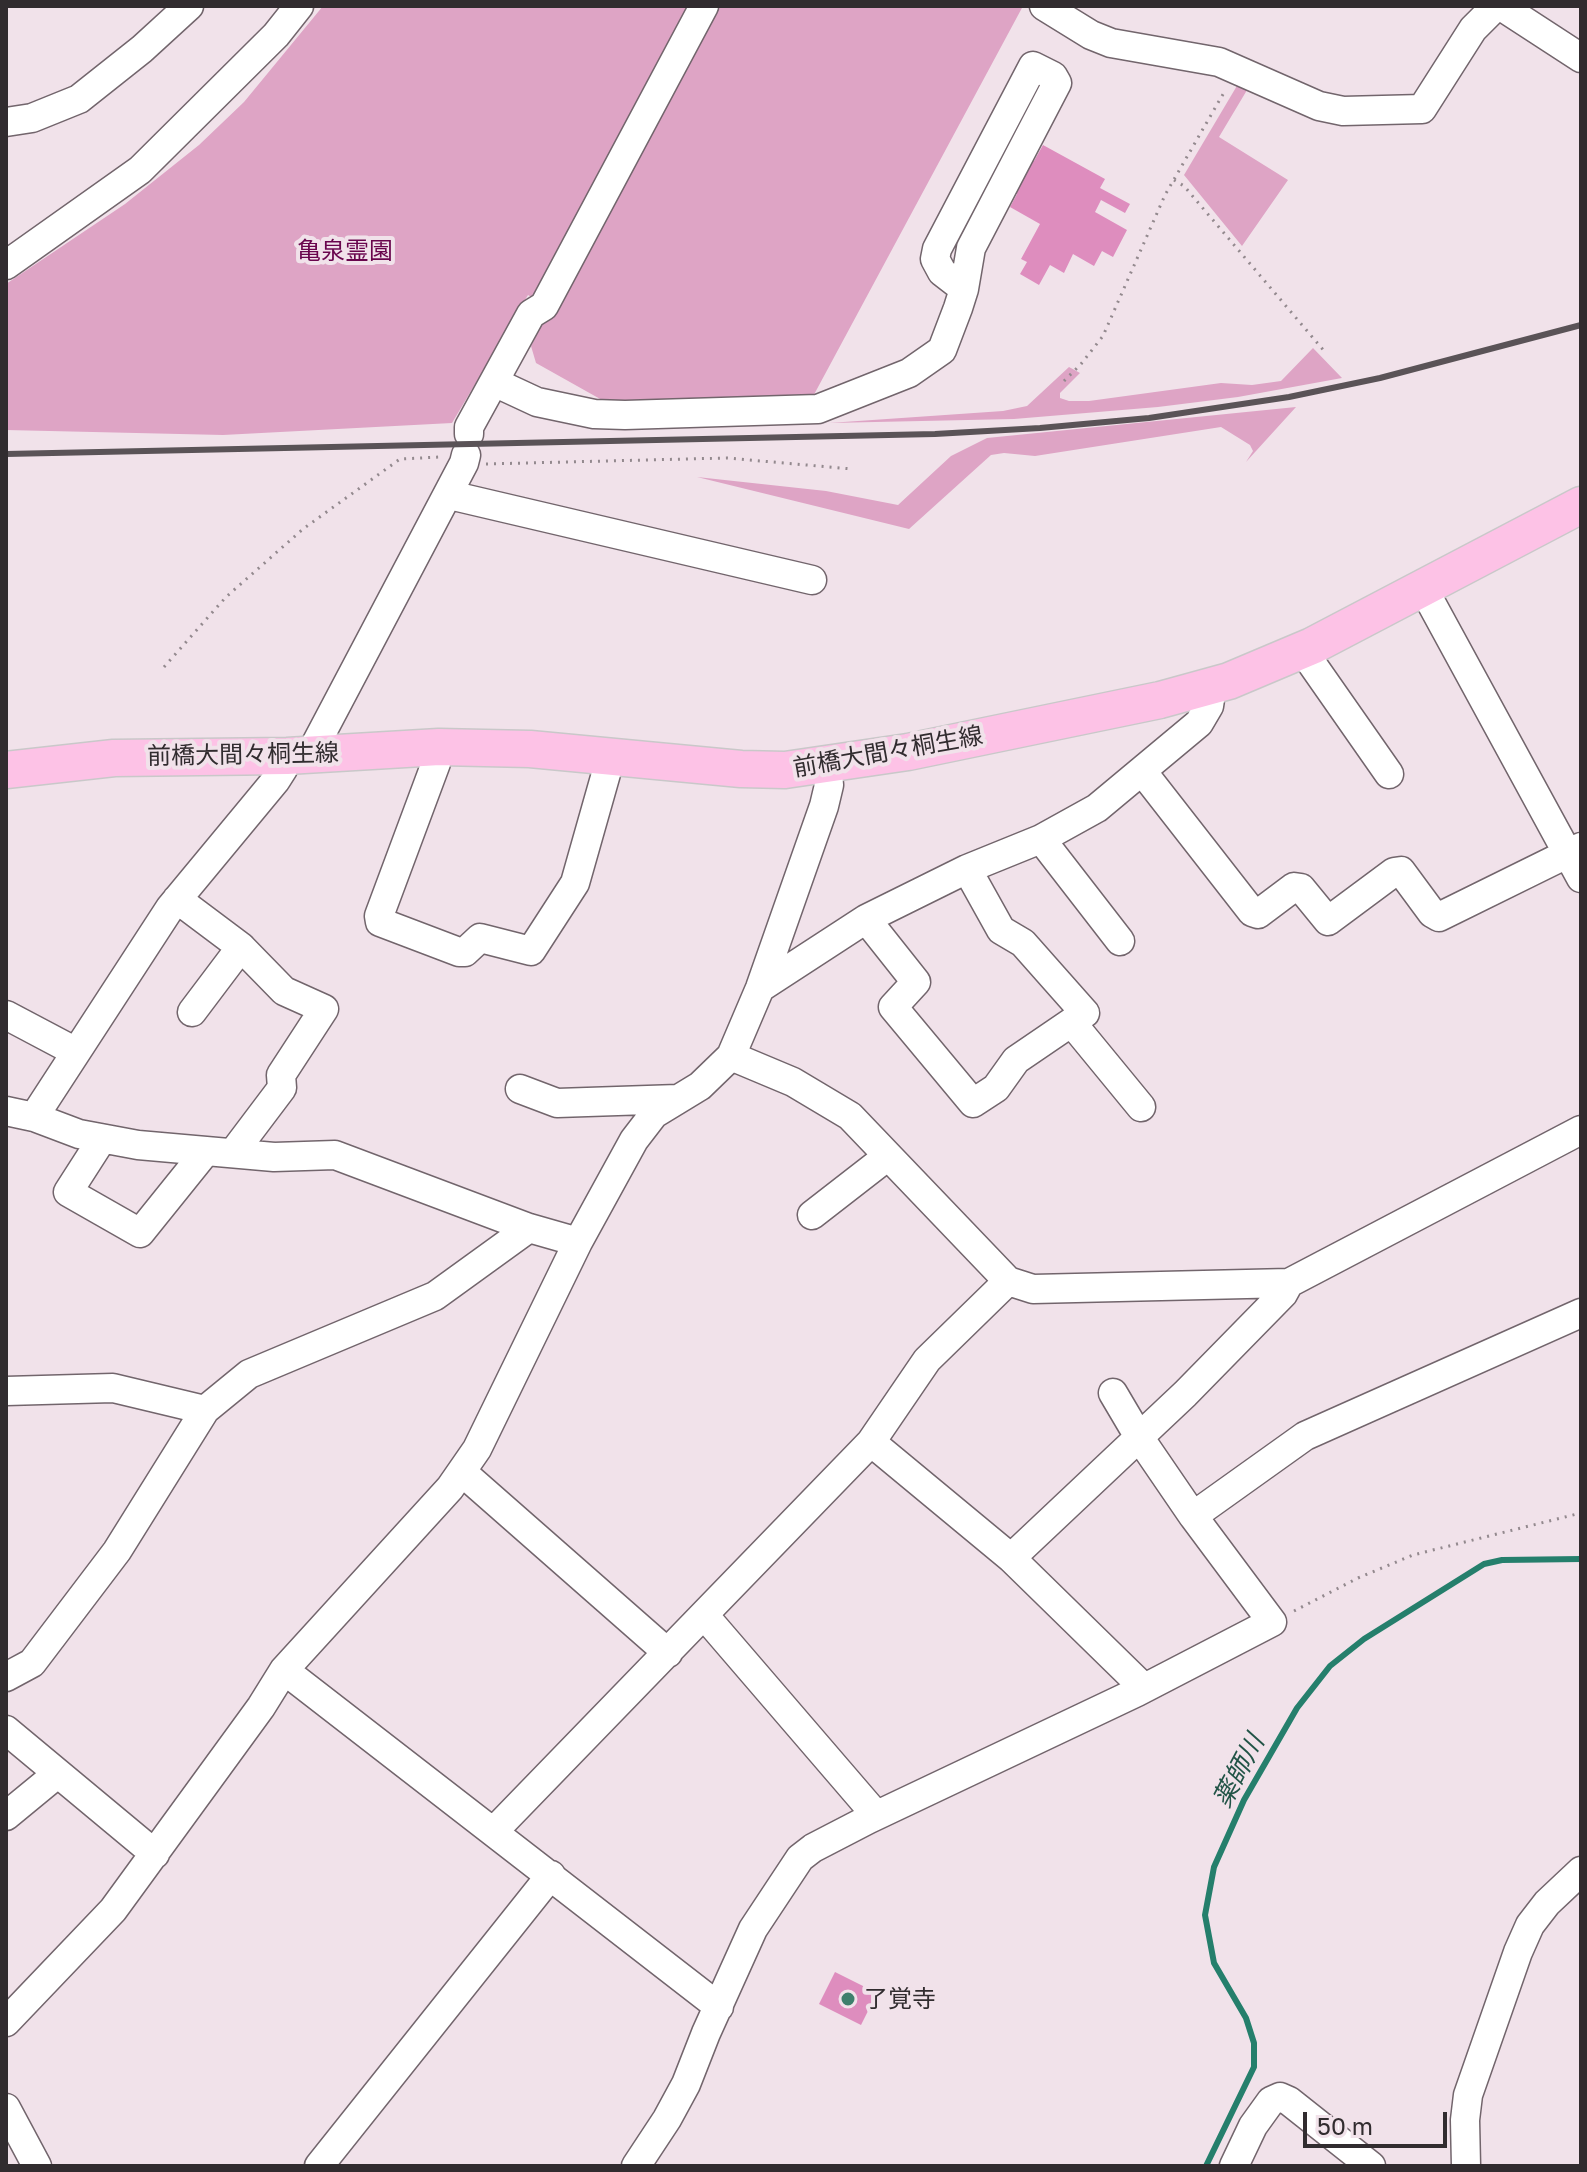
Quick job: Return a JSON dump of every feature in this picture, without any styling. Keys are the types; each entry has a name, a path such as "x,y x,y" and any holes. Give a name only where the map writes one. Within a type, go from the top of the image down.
{"main road":[{"name":"前橋大間々桐生線","path":"6,770 114,758 298,755 439,747 530,749 741,769 785,770 908,752 1160,700 1266,668 1581,505"}],"street":[{"path":"6,122 32,118 79,99 142,49 189,6"},
{"path":"6,265 140,170 276,35 299,6"},
{"path":"34,1117 177,899 283,769 298,755 449,492 464,463 469,427 531,314 544,306 704,6"},
{"path":"1044,6 1091,35 1111,43 1219,62 1333,110 1422,109 1473,29 1498,6 1581,58"},
{"path":"494,382 537,402 594,414 625,415 818,409 909,373 942,350 964,289 971,248 1057,83 1053,76 1033,66 937,249 935,259 942,272 964,289"},
{"path":"449,492 812,580"},
{"path":"1142,771 1252,912 1258,914 1294,887 1301,888 1328,921 1394,872 1401,871 1432,913 1439,917 1577,860 1423,588"},
{"path":"1303,651 1389,774"},
{"path":"760,988 866,919 967,869 1041,839 1097,808 1199,723 1209,706 1212,686"},
{"path":"439,747 436,763 379,916 380,922 459,952 465,952 480,938 531,951 575,883 611,756"},
{"path":"6,2022 113,1910 261,1707 284,1670 462,1472 477,1449 578,1242 634,1140 654,1114 700,1086 731,1056 760,988 824,806 829,785 827,765"},
{"path":"1041,839 1120,941"},
{"path":"866,919 916,982 893,1007 973,1103 996,1088 1016,1060 1085,1013 1023,943 1001,930 967,869"},
{"path":"102,1139 68,1192 140,1233 282,1088 281,1075 324,1009 284,991 241,947 177,899"},
{"path":"192,1012 241,947"},
{"path":"6,1015 76,1052"},
{"path":"1072,1023 1141,1107"},
{"path":"731,1056 793,1082 850,1116 1008,1281 1033,1289 1289,1283 1581,1130"},
{"path":"520,1089 557,1103 679,1099"},
{"path":"6,1111 102,1139 274,1157 335,1155 529,1228 578,1242"},
{"path":"812,1215 888,1156"},
{"path":"6,1677 32,1663 117,1551 205,1410 249,1374 435,1296 529,1228"},
{"path":"494,1831 871,1442 927,1360 1008,1281"},
{"path":"1011,1558 1139,1437 1283,1294 1289,1283"},
{"path":"1193,1516 1305,1436 1581,1313"},
{"path":"6,1391 113,1388 205,1410"},
{"path":"636,2166 680,2096 758,1919 800,1858 876,1815 1144,1688 1272,1622 1193,1516 1113,1393"},
{"path":"871,1442 1011,1558 1144,1688"},
{"path":"462,1472 668,1653"},
{"path":"704,1615 876,1815"},
{"path":"284,1670 719,2007"},
{"path":"6,1730 155,1854"},
{"path":"6,1816 57,1774"},
{"path":"1466,2166 1468,2095 1518,1952 1530,1925 1547,1903 1581,1871"},
{"path":"319,2166 551,1875"},
{"path":"1234,2166 1253,2126 1271,2101 1280,2097 1371,2166"},
{"path":"6,2108 37,2166"}],"path":[{"path":"1064,381 1103,336 1174,180 1238,69"},
{"path":"1174,180 1184,186 1325,352"},
{"path":"1272,1622 1358,1578 1413,1555 1581,1513"}],"green space":[{"name":"亀泉霊園","path":"323,6 1023,6 810,402 618,409 536,363 531,346 550,308 528,295 452,423 223,435 6,430 6,284 125,204 199,145 244,102"},
{"path":"1241,79 1250,85 1219,137 1288,180 1242,246 1184,175"},
{"path":"1313,348 1342,378 1238,397 1158,407 1014,419 829,423 1003,411 1027,406 1069,367 1080,373 1060,393 1060,398 1069,401 1221,383 1252,385 1281,381"},
{"path":"1296,407 1246,462 1253,451 1250,445 1221,427 1035,456 991,455 909,529 697,477 826,491 898,505 951,456 987,438"}],"building":[{"path":"1043,145 1105,179 1100,188 1130,204 1125,213 1101,200 1095,212 1127,230 1113,257 1102,251 1094,266 1073,254 1064,273 1050,265 1039,285 1020,274 1027,262 1021,259 1040,224 1010,207 1017,194 990,179 1008,147 1034,161"},
{"name":"了覚寺","path":"835,1972 877,1993 861,2025 819,2004"}],"waterway":[{"name":"薬師川","path":"1206,2166 1254,2067 1254,2043 1246,2018 1214,1963 1205,1915 1214,1867 1244,1800 1297,1708 1330,1666 1364,1639 1484,1564 1502,1560 1581,1559"}],"railway":[{"path":"6,454 935,434 1040,428 1149,418 1289,397 1380,378 1581,325"}],"place":[{"name":"了覚寺","path":"848,1999"}]}
